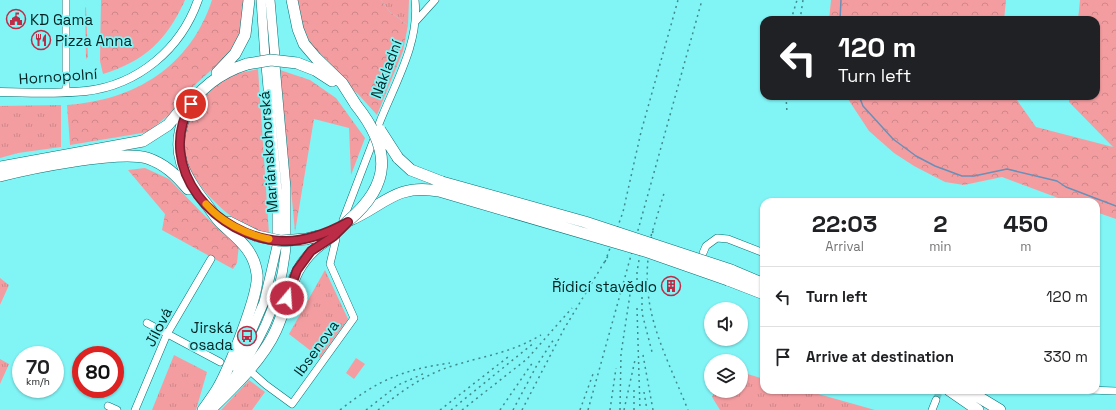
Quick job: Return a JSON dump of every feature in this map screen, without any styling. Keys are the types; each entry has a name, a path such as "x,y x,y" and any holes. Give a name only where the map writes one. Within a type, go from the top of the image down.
{"highway":[{"path":"0,167 82,156 143,140 168,125 183,107 194,100 218,76 235,54 245,35 249,0"},
{"path":"208,410 248,369 268,344 276,330 297,270 319,240 362,211 371,198 378,182 381,166 380,148 376,136 342,83 304,44 298,29 292,0"},
{"path":"218,76 247,64 271,60 297,64 315,70 330,80 375,122 398,158 406,167 417,173 585,222 729,275 760,292"},
{"path":"194,100 180,130 179,148 182,165 193,188 220,223 237,236 250,252 255,264 258,280 256,294 228,365 218,388 203,410"},
{"path":"82,156 131,156 142,157 158,162 176,175 199,203 214,214 245,232 281,241 306,239 319,240"},
{"path":"0,176 45,162"},
{"path":"346,221 366,214 377,205 401,192 414,189 427,189 596,236 681,262 760,283"},
{"path":"955,394 978,410"},
{"path":"974,394 1000,410"}],"main road":[{"name":"Mariánskohorská","path":"261,0 270,61"},
{"name":"Mariánskohorská","path":"208,410 240,370 267,324 281,281 281,241 270,61 270,0"}],"street":[{"path":"66,0 66,92"},
{"name":"Hornopolní","path":"0,92 86,91 105,87 124,80 149,66 169,50 188,23 198,0"},
{"name":"Nákladní","path":"379,124 408,53 416,21 415,0"},
{"name":"Nákladní","path":"416,21 435,0"},
{"path":"346,221 374,139"},
{"path":"704,254 706,246 717,238 728,239 760,251"},
{"name":"Ibsenova","path":"248,369 266,385 292,404 354,318 330,264 336,239"},
{"name":"Jílová","path":"135,410 167,334 211,259"},
{"path":"147,323 220,362"},
{"path":"1100,390 1116,391"},
{"path":"932,410 936,400"},
{"path":"108,406 117,410"}],"green space":[{"path":"101,0 185,0 170,27 153,47 131,63 103,74 100,61"},
{"path":"212,0 243,0 242,27 231,52 185,94 171,113 148,132 70,145 67,105 92,102 115,96 137,87 157,76 190,44 202,24"},
{"path":"297,0 381,0 390,12 408,25 403,51 377,115 358,94 337,76 313,49 303,27"},
{"path":"381,0 409,0 408,25 390,12"},
{"path":"831,0 1006,0 1004,16 829,16"},
{"path":"1080,0 1116,0 1116,219 1100,213 1100,198 1058,198 1002,177 964,185 945,182 914,166 894,153 869,131 849,100 1017,100 1036,127 1113,147 1069,102 1069,100 1100,100 1100,16 1078,16"},
{"path":"86,7 88,57 86,59 85,8"},
{"path":"258,69 269,234 260,232 239,222 213,200 200,186 190,170 185,158 183,145 184,132 188,120 203,98 223,81 237,74"},
{"path":"280,70 310,80 336,98 365,138 351,175 349,128 314,119 295,232"},
{"path":"61,105 61,147 18,153 0,158 0,106"},
{"path":"145,168 169,179 206,217 239,245 237,263 233,269 162,230 165,214 128,170"},
{"path":"325,270 348,319 320,358 289,334"},
{"path":"0,278 9,285 0,305"},
{"path":"174,355 207,372 196,410 152,410"},
{"path":"356,358 365,364 354,379 346,373"},
{"path":"0,359 9,364 0,384"},
{"path":"748,374 760,378 760,394 818,394 875,410 720,410 713,398 748,398"},
{"path":"249,380 265,392 252,410 221,410"}],"waterway":[{"path":"840,16 841,0"},
{"path":"861,100 863,106 893,139 916,156 935,166 962,176 974,176 1007,169 1057,181 1066,187 1095,198"},
{"path":"1100,200 1116,206"}],"tunnel":[{"path":"936,400 938,394"}],"railway":[{"path":"605,262 623,212 641,132 678,0"},
{"path":"588,410 702,0"},
{"path":"792,16 797,0"},
{"path":"801,16 803,0"},
{"path":"786,100 787,113"},
{"path":"651,236 665,190"},
{"path":"653,231 648,257 647,280 649,302 661,344 688,410"},
{"path":"637,292 637,272 641,248"},
{"path":"522,410 564,329 608,256"},
{"path":"620,410 621,354 632,281"},
{"path":"642,285 642,313 652,352"},
{"path":"462,410 527,359 572,308"},
{"path":"637,308 640,410"},
{"path":"378,410 403,391 429,375 449,367 507,351 541,335"},
{"path":"513,410 537,365 554,339"},
{"path":"451,410 535,342"},
{"path":"643,355 653,410"},
{"path":"440,410 508,357"},
{"path":"624,410 635,360"},
{"path":"500,410 533,362"},
{"path":"340,410 366,391 391,378 418,369 450,363"},
{"path":"610,410 616,368"},
{"path":"366,410 398,385 425,373"},
{"path":"580,410 593,374"},
{"path":"634,386 634,410"},
{"path":"644,392 647,410"}],"slow traffic":[{"path":"206,204 214,214 234,226 245,232 269,239"}],"place":[{"name":"KD Gama","path":"16,19"},
{"name":"Pizza Anna","path":"41,40"},
{"name":"Řídicí stavědlo","path":"671,286"},
{"name":"Jirská osada","path":"247,336"}],"route":[{"path":"191,104 186,112 180,130 180,156 184,173 188,180 214,214 245,232 263,238 281,241 300,240 318,236 334,230 348,222 334,236 311,251 297,270 287,298"}]}
